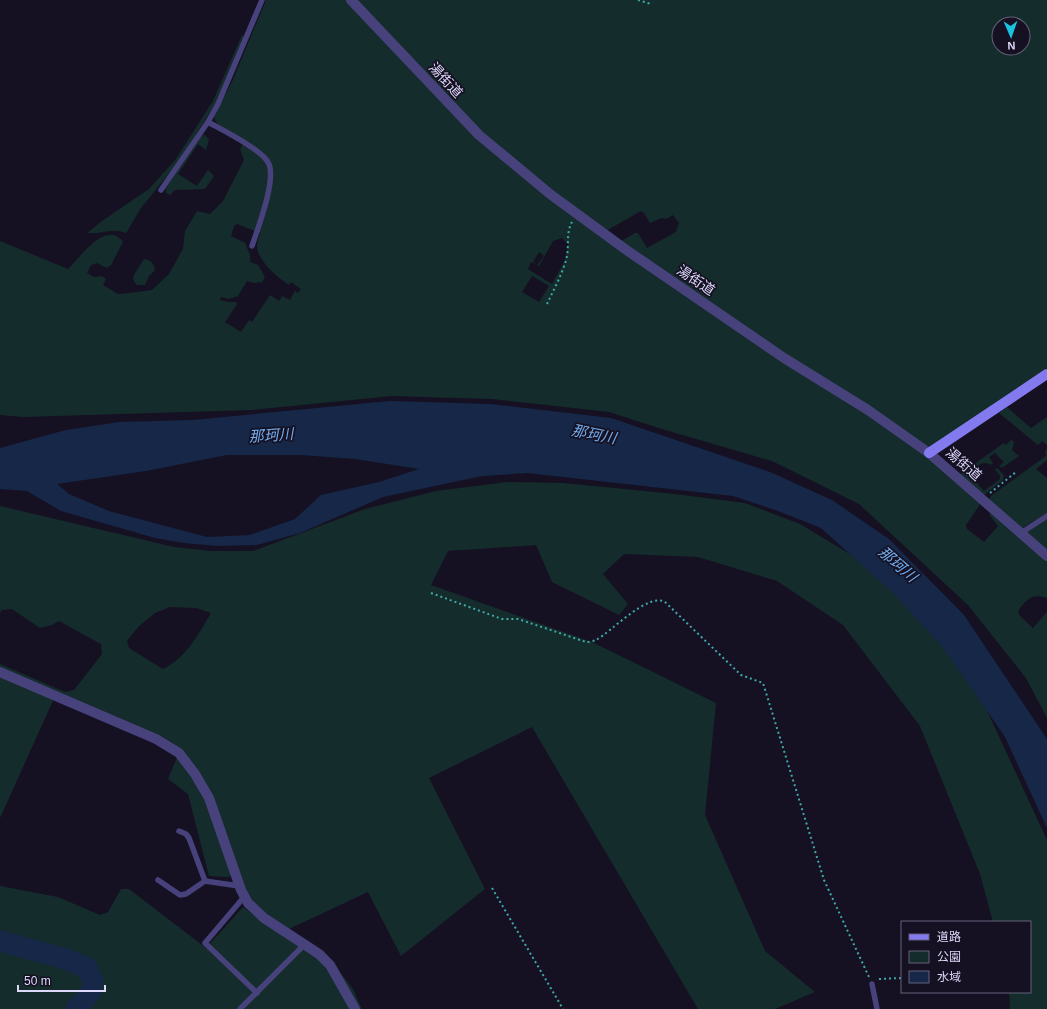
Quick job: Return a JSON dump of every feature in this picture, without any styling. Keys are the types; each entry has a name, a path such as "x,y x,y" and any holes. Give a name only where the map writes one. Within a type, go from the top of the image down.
{"street":[{"name":"湯街道","path":"351,0 479,135 550,194 632,253 784,358 868,410 929,453 1047,556"},
{"path":"929,453 1047,374"},
{"path":"0,672 156,739 179,753 195,774 209,798 239,886 248,903 264,918 319,954 330,965 355,1009"}],"lane":[{"path":"161,190 208,122 218,104 262,0"},
{"path":"208,122 255,150 269,164 271,175 269,187 252,246"},
{"path":"1021,533 1047,516"},
{"path":"179,831 186,834 189,838 205,881"},
{"path":"158,880 180,895 186,894 205,881 239,886"},
{"path":"244,897 205,942 256,993"},
{"path":"240,1009 305,944"},
{"path":"871,982 877,1009"}],"path":[{"path":"638,0 651,4"},
{"path":"547,304 564,267 567,256 568,233 571,224 578,214"},
{"path":"982,499 1016,472"},
{"path":"431,593 502,619 518,619 586,642 595,640 646,604 656,600 665,602 741,674 763,683 824,880 871,982 901,978"},
{"path":"492,888 563,1009"}],"green space":[{"path":"266,0 1047,0 1047,368 924,454 980,502 979,506 966,525 967,529 984,542 998,526 990,516 990,511 1047,561 1047,598 1037,596 1030,598 1018,611 1020,616 1033,628 1047,612 1047,718 1026,678 968,605 859,504 772,461 609,412 492,399 392,396 252,410 23,417 0,415 0,241 68,269 86,250 101,238 109,235 116,236 123,242 111,265 107,268 97,263 91,265 87,273 94,277 102,276 106,279 103,285 118,294 152,290 169,274 183,249 185,231 197,211 210,214 223,201 244,160 240,149 245,141 222,128 214,117 232,82","holes":["641,211 650,223 662,218 666,219 673,215 679,223 676,232 647,248 638,233 635,233 616,244 606,231","237,224 260,233 257,246 260,257 264,263 284,282 289,285 291,282 301,289 298,293 295,291 290,300 282,296 279,301 270,295 252,322 249,320 241,332 225,322 237,304 236,302 220,300 221,297 229,299 238,296 247,281 254,283 262,282 265,277 258,265 250,262 250,255 245,243 231,236 234,226","562,238 568,244 565,261 552,284 528,269 531,262 539,266 553,241","539,252 544,256 537,265 533,262","532,276 549,286 539,302 522,292"]},
{"path":"242,35 244,37 216,103 179,161 141,208 126,233 120,231 110,231 87,233 149,189 176,159 213,101"},
{"path":"205,135 209,140 206,150 198,144 178,174 197,186 208,170 214,176 205,189 175,190 170,195 166,193 166,188 199,136"},
{"path":"144,259 152,262 155,270 149,276 145,285 137,285 133,280 134,275"},
{"path":"1007,407 1031,428 1047,417 1047,445 1042,441 1038,445 999,413"},
{"path":"1011,440 1014,442 1012,450 1019,456 1002,468 999,466 1004,462 995,453 989,457 993,463 990,465 987,463 982,464 970,472 970,475 984,491 1000,479 1000,476 995,469 997,468 1004,475 1003,480 984,495 960,474 1004,443 1006,445"},
{"path":"1047,449 1047,460 1036,469 1047,478 1047,513 1021,529 989,500 991,496 1046,456 1045,451"},
{"path":"508,482 563,483 675,494 745,503 800,524 873,568 905,591 977,689 1047,840 1047,1009 1010,1009 1009,993 1031,993 1031,921 993,921 980,874 920,726 843,625 777,581 698,557 624,554 603,574 628,604 619,615 552,582 536,545 448,551 431,585 592,642 716,703 705,815 765,951 815,992 775,1009 698,1009 532,727 429,778 485,889 401,956 368,892 289,929 268,915 251,900 238,872 228,877 209,876 188,794 168,779 180,750 56,694 0,818 0,664 65,692 74,690 102,654 101,644 59,621 52,625 40,628 12,609 2,610 0,613 0,506 174,547 210,551 253,551 365,509 436,491","holes":["170,607 196,608 211,613 191,645 178,659 163,669 129,648 127,641 138,627 155,613"]},
{"path":"1047,519 1047,552 1026,533"},
{"path":"0,886 58,897 100,915 108,912 121,889 129,889 206,948 243,907 294,943 324,951 353,989 362,1009 0,1009"}],"water":[{"name":"那珂川","path":"390,401 490,404 611,418 770,472 832,500 889,539 964,615 1047,739 1047,828 1005,737 944,649 895,595 821,528 778,511 733,496 527,473 482,476 383,497 300,533 257,545 218,546 184,543 155,538 61,511 27,491 0,489 0,448 66,430 119,422 193,420","holes":["227,455 301,455 355,459 419,469 379,482 321,495 295,519 250,535 207,537 109,511 69,494 57,484 146,471"]}],"waterway":[{"path":"0,941 66,959 87,968 93,981 91,992 76,1009"}]}
